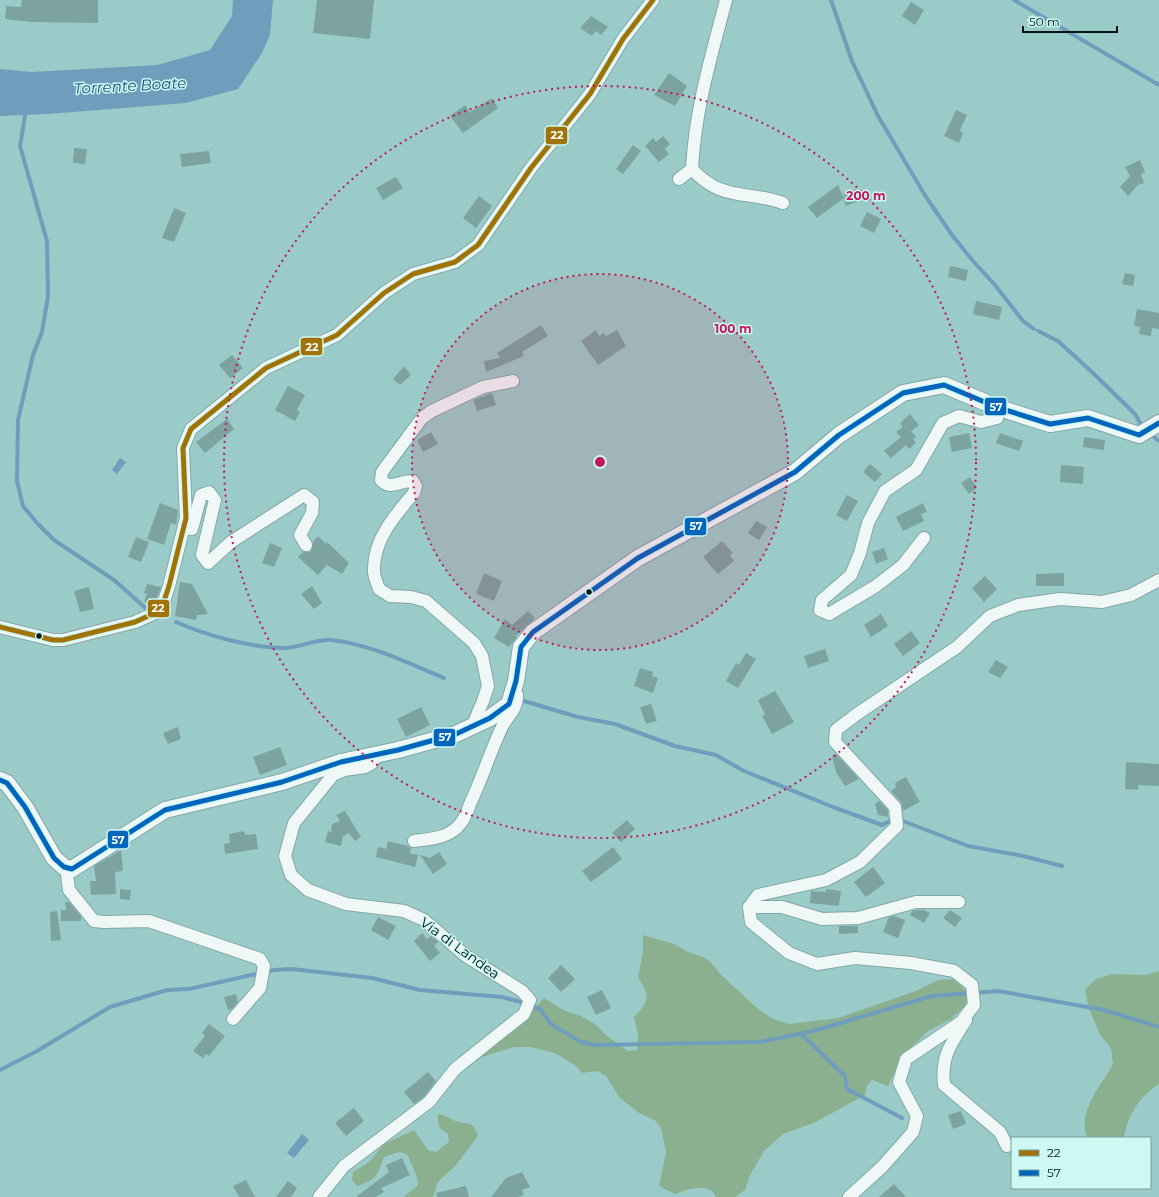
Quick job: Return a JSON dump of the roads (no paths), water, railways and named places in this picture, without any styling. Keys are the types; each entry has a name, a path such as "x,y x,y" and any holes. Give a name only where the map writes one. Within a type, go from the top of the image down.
{"street":[{"path":"0,627 53,640 63,640 135,622 155,613 164,600 169,586 186,518 184,448 191,429 266,368 337,335 384,293 413,274 455,262 478,245 531,168 590,94 623,39 653,0"},
{"path":"726,0 704,81 694,134 692,169 704,182 723,192 766,197 783,203"},
{"path":"679,179 692,169"},
{"path":"472,727 488,686 482,656 474,643 426,601 411,597 390,596 378,589 374,573 375,556 387,527 414,493 416,486 413,481 406,481 391,486 384,484 381,480 382,472 422,418 432,411 483,387 513,381"},
{"path":"0,780 7,783 25,807 54,858 66,868 72,869 165,810 282,782 341,762 398,750 456,734 490,718 509,704 515,686 521,647 533,632 638,558 795,472 839,435 903,393 944,385 998,408 1050,424 1088,418 1139,434 1159,423"},
{"path":"924,538 903,565 876,586 829,614 820,610 822,600 851,575 860,553 868,523 885,491 916,470 943,423 959,416 982,422 987,421 997,418 998,408"},
{"path":"184,527 192,529 201,495 209,492 214,500 202,555 208,564 231,542 304,495 313,502 312,512 300,535 306,546"},
{"path":"849,1197 882,1168 913,1132 917,1116 899,1082 906,1059 962,1022 974,1006 972,985 954,972 911,963 855,958 817,964 789,953 751,922 750,906 758,895 826,880 860,862 897,826 895,807 835,742 836,730 857,714 956,647 990,616 1018,605 1060,599 1102,602 1131,595 1159,580"},
{"path":"414,841 439,838 453,831 462,823 479,786 494,744 505,720 513,711 518,702 515,686"},
{"name":"Via di Landea","path":"319,1197 344,1166 429,1102 455,1068 524,1014 530,1000 522,991 466,956 424,920 404,910 346,904 308,890 291,875 286,856 294,823 333,775 344,770 365,767 372,763 376,754"},
{"path":"66,868 69,890 94,921 149,921 260,959 264,966 260,988 234,1019"},
{"path":"750,906 782,907 822,919 858,918 916,902 959,902"},
{"path":"968,1013 966,1020 947,1050 943,1070 944,1085 1000,1132 1007,1146"}],"water":[{"name":"Torrente Boate","path":"233,0 273,0 270,35 262,53 238,89 186,103 48,114 0,116 0,69 32,72 157,65 210,50 232,16"},
{"path":"120,458 126,462 117,474 112,470"},
{"path":"302,1134 309,1140 294,1158 287,1153"}],"waterway":[{"path":"831,0 852,61 878,116 926,197 952,235 973,261 995,285 1023,321 1034,329"},
{"path":"1014,0 1159,85"},
{"path":"26,110 20,146 47,241 48,296 42,332 33,355 18,420 17,481 23,506 54,540 114,580 149,611"},
{"path":"1038,331 1058,341 1094,374 1135,414 1143,428"},
{"path":"1150,434 1159,441"},
{"path":"176,622 202,632 259,646 286,648 325,640 346,642 389,655 444,678"},
{"path":"524,701 578,717 615,724 675,746 716,755 744,771 882,825 895,818 968,846 1023,856 1062,866"},
{"path":"0,1070 37,1051 110,1007 167,990 189,989 274,970 292,969 372,978 420,990 502,997 540,1009 551,1024 581,1042 595,1045 760,1042 813,1031 932,996 998,991 1104,1010 1159,1027"},
{"path":"801,1034 845,1076 847,1089 902,1118"}]}
